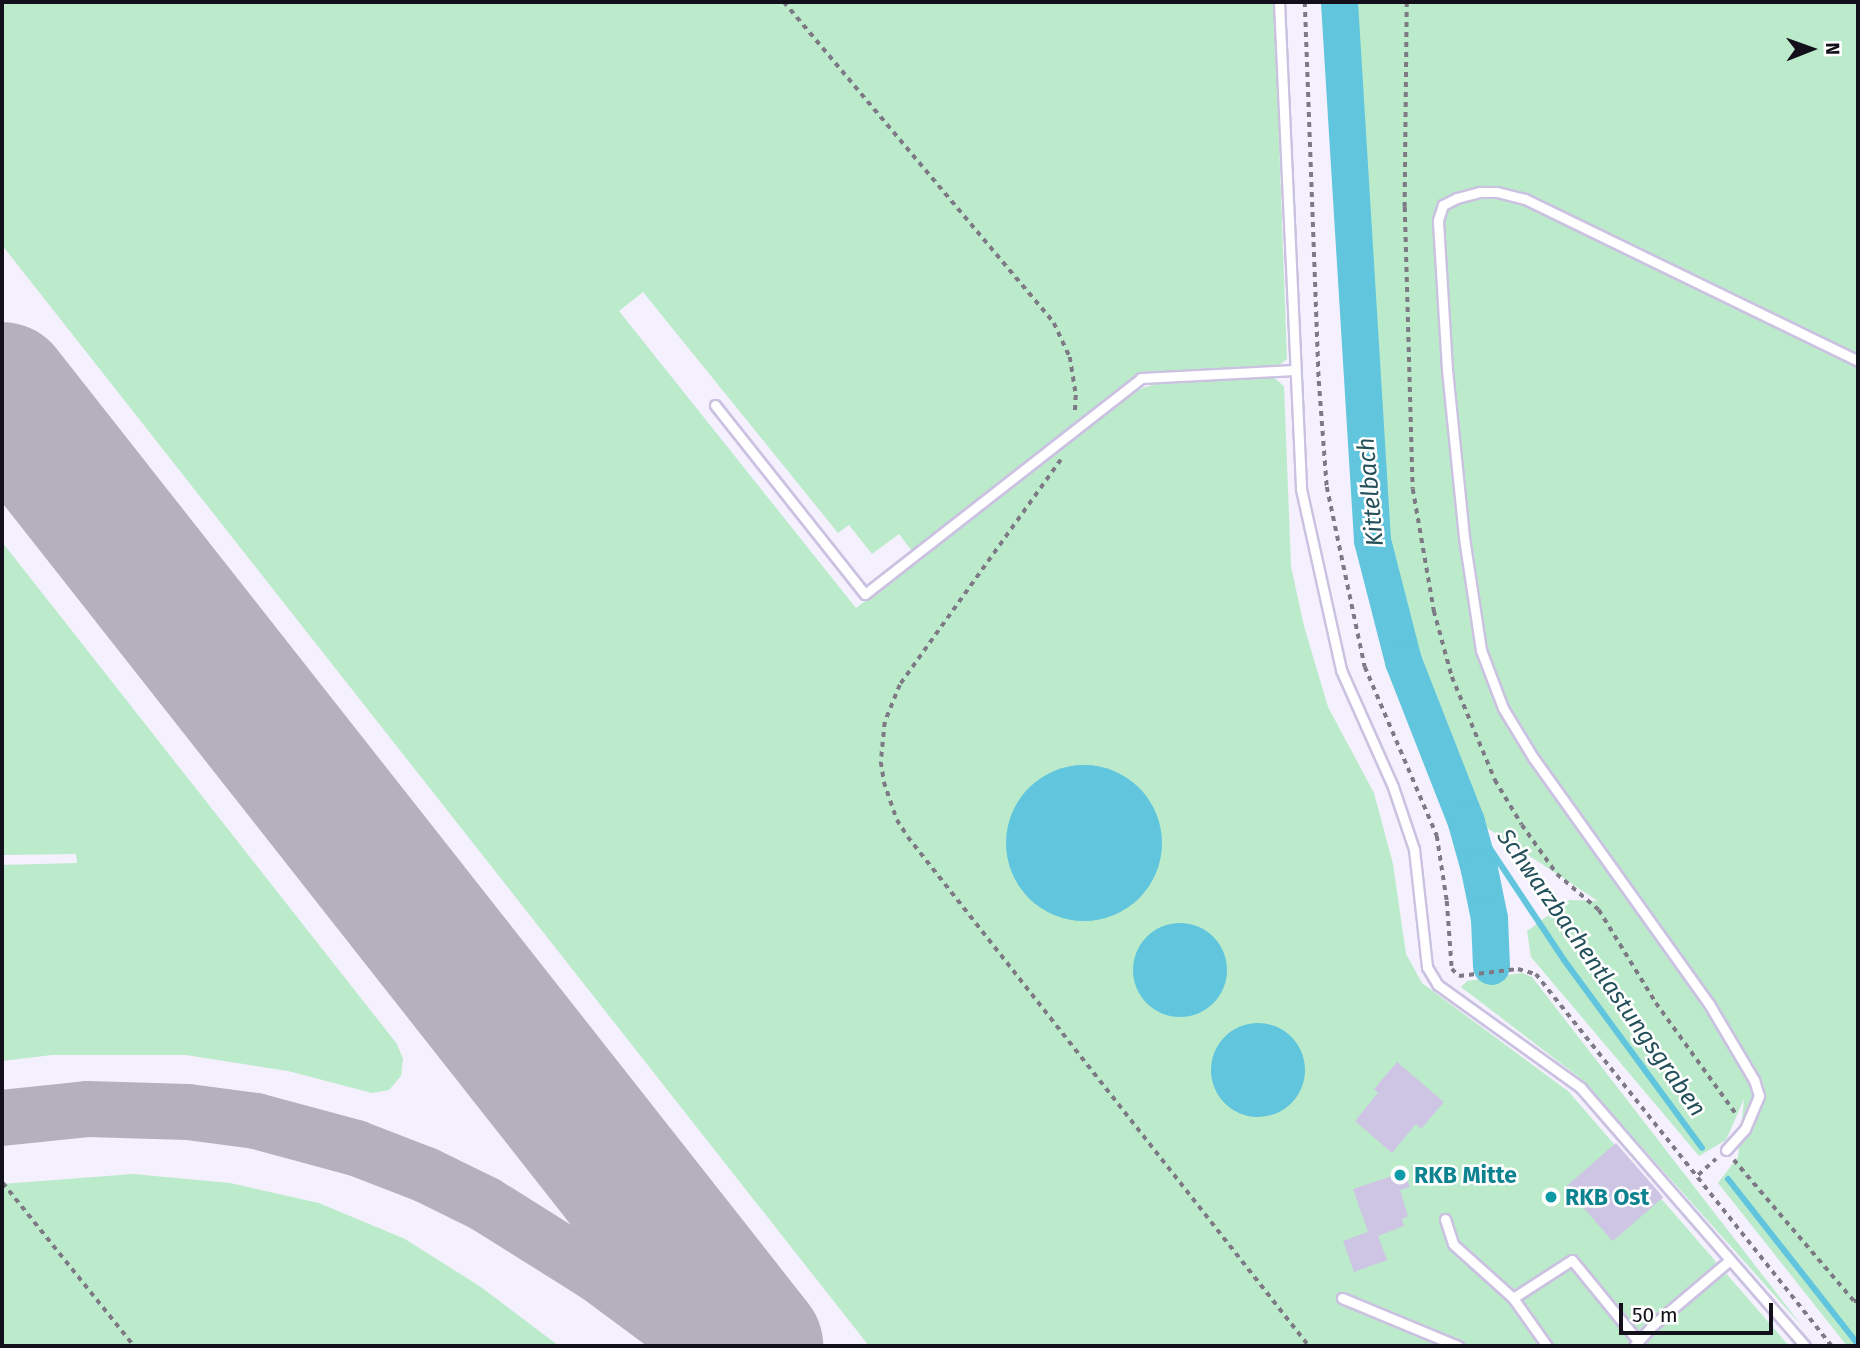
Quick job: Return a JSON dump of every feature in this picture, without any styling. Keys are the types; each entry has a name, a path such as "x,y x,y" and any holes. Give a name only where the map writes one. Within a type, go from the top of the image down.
{"lane":[{"path":"1279,2 1301,489 1341,670 1393,787 1414,849 1427,967 1438,985 1580,1087 1805,1346"},
{"path":"1726,1150 1745,1129 1759,1096 1754,1080 1709,1004 1534,759 1503,708 1481,650 1466,551 1447,369 1438,220 1443,205 1480,192 1497,192 1525,199 1858,361"},
{"path":"715,405 865,594 1141,378 1295,370"},
{"path":"1445,1219 1454,1244 1513,1298 1547,1346"},
{"path":"1513,1298 1572,1259 1636,1343 1730,1259"},
{"path":"1342,1298 1458,1346"}],"path":[{"path":"784,2 1054,323 1070,357 1074,376 1076,395 1072,432 1058,466 900,685 885,722 881,762 884,782 897,820 1309,1346"},
{"path":"1305,2 1319,381 1327,487 1365,667 1437,836 1447,901 1452,969 1459,976 1518,969 1536,974 1832,1346"},
{"path":"1407,2 1405,206 1413,489 1429,588 1452,677 1496,780 1522,825 1557,874 1599,910 1656,1003 1737,1112 1737,1122"},
{"path":"1697,1176 1726,1150 1854,1301 1858,1301"},
{"path":"3,1184 134,1346"}],"green space":[{"path":"2,2 1274,2 1287,359 1277,367 1143,373 1122,386 912,551 899,534 872,554 849,525 838,533 643,292 619,311 856,608 1137,390 1162,382 1272,376 1284,386 1291,566 1304,626 1328,707 1374,793 1393,864 1406,954 1422,983 1568,1091 1789,1346 869,1346 2,245"},
{"path":"1354,2 1858,2 1858,1346 1847,1346 1718,1183 1738,1157 1744,1099 1726,1140 1699,1156 1531,957 1527,931 1569,900 1598,901 1475,820 1438,725 1382,548"},
{"path":"2,542 397,1044 403,1059 401,1076 389,1090 372,1093 288,1071 186,1055 52,1055 2,1061 2,865 77,863 76,854 2,855"},
{"path":"1522,973 1532,977 1802,1326 1580,1078 1461,987 1467,981"},
{"path":"133,1174 230,1183 319,1203 405,1239 481,1287 559,1346 2,1346 2,1184"}],"water":[{"path":"1084,765 1114,771 1139,788 1156,813 1162,843 1156,873 1139,898 1114,915 1084,921 1054,915 1029,898 1012,873 1006,843 1012,813 1029,788 1054,771"},
{"path":"1180,923 1198,926 1213,937 1224,952 1227,970 1224,988 1213,1003 1198,1014 1180,1017 1162,1014 1147,1003 1136,988 1133,970 1136,952 1147,937 1162,926"},
{"path":"1258,1023 1276,1026 1291,1037 1302,1052 1305,1070 1302,1088 1291,1103 1276,1114 1258,1117 1240,1114 1225,1103 1214,1088 1211,1070 1214,1052 1225,1037 1240,1026"}],"building":[{"path":"1397,1062 1444,1102 1421,1129 1416,1124 1392,1153 1355,1121 1378,1093 1374,1089"},
{"path":"1616,1143 1663,1197 1613,1241 1565,1187"},
{"path":"1404,1172 1410,1187 1400,1190 1408,1216 1402,1219 1404,1226 1378,1236 1387,1260 1354,1272 1343,1241 1368,1232 1353,1189"}],"waterway":[{"name":"Kittelbach","path":"1339,2 1372,540 1403,661 1466,822 1489,918 1491,966"},
{"name":"Schwarzbachentlastungsgraben","path":"1466,822 1483,838 1564,960 1702,1148"},
{"name":"Schwarzbachentlastungsgraben","path":"1728,1179 1858,1344"}],"taxiway":[{"path":"2,1118 87,1109 188,1112 256,1121 356,1148 426,1175 485,1204 598,1275 694,1346"}],"runway":[{"path":"2,391 754,1346"}],"place":[{"name":"RKB Mitte","path":"1400,1175"},
{"name":"RKB Ost","path":"1551,1197"}]}
